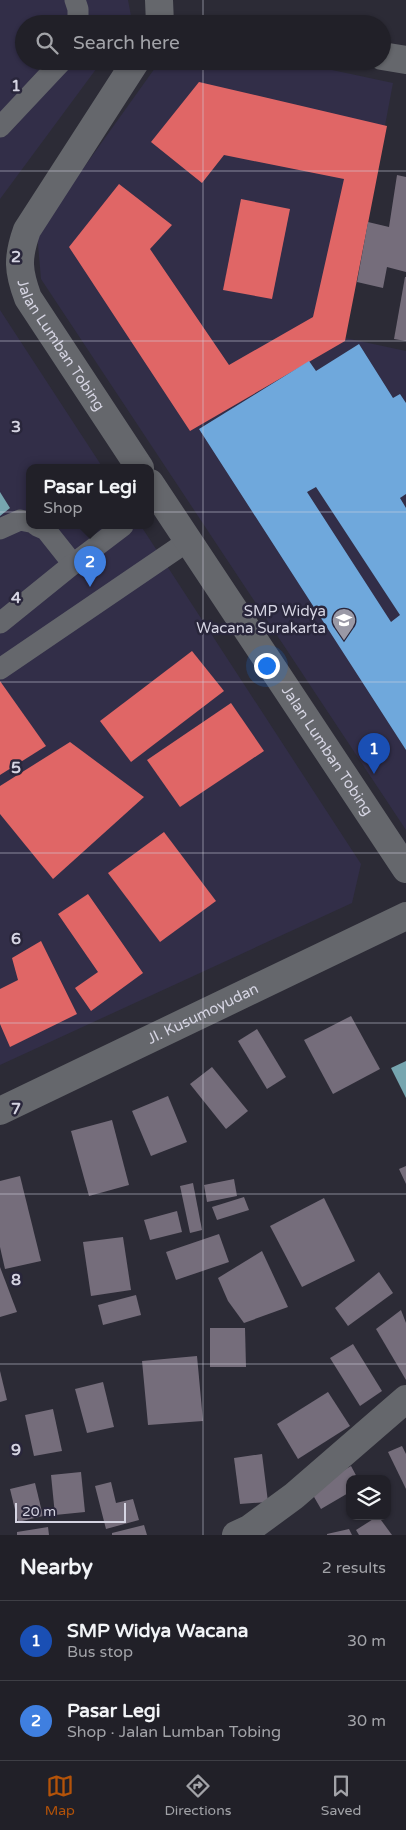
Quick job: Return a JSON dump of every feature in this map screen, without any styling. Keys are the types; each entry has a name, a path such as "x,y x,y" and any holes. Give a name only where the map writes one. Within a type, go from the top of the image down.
{"street":[{"path":"391,58 406,60"},
{"name":"Jalan Lumban Tobing","path":"130,70 27,230 18,262 20,278 28,298 137,464"},
{"name":"Jalan Lumban Tobing","path":"154,497 188,541 405,867"},
{"name":"Jl. Kusumoyudan","path":"0,1111 406,916"},
{"path":"236,1535 249,1529 294,1496 406,1400"}],"lane":[{"path":"75,0 78,15"},
{"path":"0,127 54,70"},
{"path":"0,529 20,520 26,521"},
{"path":"44,529 73,564"},
{"path":"0,623 119,529"},
{"path":"0,669 188,541"}],"shaded area":[{"path":"0,0 128,0 131,15 15,15 15,70 95,70 0,199"},
{"path":"154,70 332,70 393,83 345,338 406,351 406,830 41,279 37,233"},
{"path":"0,310 100,464 26,464 26,529 143,529 361,864 352,903 0,1065"}],"building: Shops":[{"path":"199,82 387,126 345,341 190,431 69,247 119,184 172,225 150,249 229,365 313,317 344,179 224,155 202,183 151,142"},
{"path":"241,199 290,209 272,299 223,290"},
{"path":"192,651 224,691 131,762 100,721"},
{"path":"0,681 46,746 0,775"},
{"path":"231,703 264,751 180,807 147,760"},
{"path":"70,742 144,797 53,879 0,814 0,786"},
{"path":"164,832 216,901 160,942 108,873"},
{"path":"88,894 143,973 91,1011 75,988 98,972 58,914"},
{"path":"41,941 77,1014 10,1047 0,1024 0,989 18,980 12,958"}],"building: Schools":[{"name":"SMP Widya Wacana Surakarta","path":"359,344 393,398 400,394 406,403 406,494 400,498 406,508 406,750 199,429 309,361 316,371","holes":["316,487 400,615 391,622 307,492"]}],"building: Public":[{"path":"0,492 10,508 0,516"},
{"path":"406,1061 406,1098 391,1068"}],"building: Other":[{"path":"397,175 406,177 406,272 387,267 383,288 357,282 368,222 389,227"},
{"path":"406,277 406,341 394,339"},
{"path":"351,1016 380,1069 333,1094 304,1040"},
{"path":"257,1029 286,1077 267,1089 238,1041"},
{"path":"212,1067 248,1111 226,1129 190,1084"},
{"path":"168,1096 187,1142 151,1156 132,1111"},
{"path":"112,1120 129,1185 89,1196 71,1131"},
{"path":"406,1166 406,1184 399,1169"},
{"path":"20,1176 41,1261 5,1269 0,1247 0,1181"},
{"path":"234,1179 237,1196 207,1202 204,1185"},
{"path":"193,1183 202,1230 190,1233 180,1186"},
{"path":"244,1197 249,1210 217,1220 212,1207"},
{"path":"324,1198 355,1261 302,1287 270,1226"},
{"path":"177,1211 182,1232 150,1240 144,1220"},
{"path":"219,1234 229,1262 176,1280 166,1252"},
{"path":"123,1237 131,1290 91,1296 83,1242"},
{"path":"262,1251 288,1307 244,1323 228,1301 218,1278"},
{"path":"0,1267 17,1312 0,1317"},
{"path":"379,1272 393,1293 348,1326 335,1308"},
{"path":"136,1295 141,1315 103,1325 98,1305"},
{"path":"401,1310 406,1323 406,1380 376,1329"},
{"path":"210,1328 245,1328 246,1367 210,1367"},
{"path":"353,1344 382,1391 360,1406 330,1358"},
{"path":"197,1356 203,1421 148,1425 142,1361"},
{"path":"0,1371 7,1400 0,1402"},
{"path":"103,1382 114,1427 87,1433 75,1389"},
{"path":"328,1392 350,1426 298,1459 277,1424"},
{"path":"53,1409 62,1451 34,1456 25,1415"},
{"path":"402,1446 406,1454 406,1489 388,1452"},
{"path":"262,1454 268,1502 240,1504 234,1458"},
{"path":"351,1466 356,1475 346,1475 346,1494 321,1509 310,1490"},
{"path":"81,1472 85,1512 55,1515 51,1475"},
{"path":"111,1482 116,1503 133,1499 139,1520 106,1529 95,1486"},
{"path":"35,1483 43,1516 18,1522 10,1489"},
{"path":"372,1520 381,1520 392,1535 359,1535 356,1530"},
{"path":"144,1525 147,1535 112,1535 112,1533"},
{"path":"48,1527 49,1535 17,1535 17,1532"},
{"path":"349,1529 352,1535 327,1535 327,1534"}],"place":[{"name":"Pasar Legi","path":"90,587"},
{"name":"SMP Widya Wacana Surakarta","path":"344,641"},
{"name":"SMP Widya Wacana","path":"374,774"}]}
